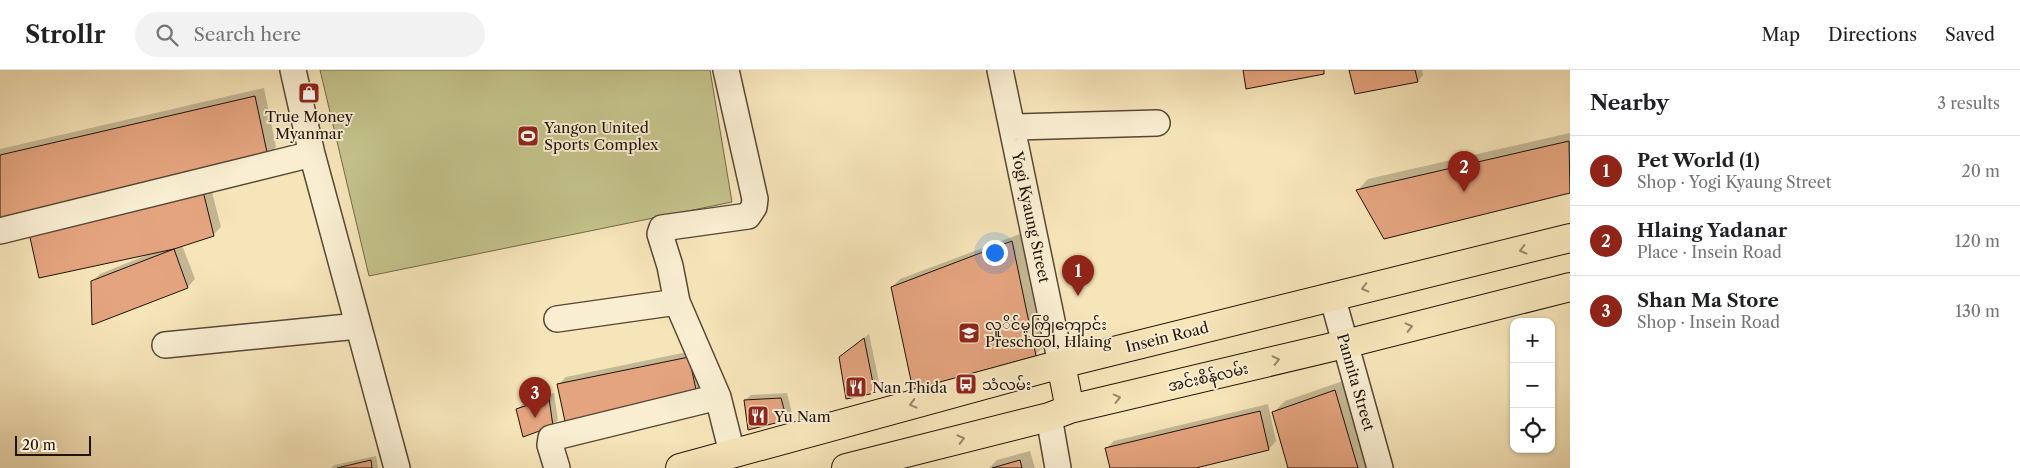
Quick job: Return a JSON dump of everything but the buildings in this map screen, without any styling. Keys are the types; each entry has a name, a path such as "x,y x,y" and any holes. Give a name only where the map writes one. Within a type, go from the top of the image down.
{"main road":[{"name":"Insein Road","path":"680,468 718,460 1061,364 1570,238"},
{"name":"အင်းစိန်လမ်း","path":"846,468 1059,413 1570,287"},
{"path":"1059,413 1061,364"}],"street":[{"path":"293,70 312,154 397,468"},
{"path":"718,460 718,396 677,302 660,234 662,228 748,216 754,208 755,199 726,70"},
{"name":"Yogi Kyaung Street","path":"1000,70 1061,364"},
{"path":"1013,127 1157,123"},
{"path":"0,231 312,154"},
{"name":"Pannita Street","path":"1332,296 1380,468"},
{"path":"557,319 677,302"},
{"path":"165,345 358,326"},
{"path":"557,468 550,445 551,438 718,396"},
{"path":"1058,468 1059,413"}],"shaded area":[{"name":"Yangon United Sports Complex","path":"320,70 710,70 732,202 369,276"}],"place":[{"name":"True Money Myanmar","path":"309,93"},
{"name":"Yangon United Sports Complex","path":"528,136"},
{"name":"Hlaing Yadanar","path":"1464,192"},
{"name":"Pet World (1)","path":"1078,296"},
{"name":"လှုိင်မူကြိုကျောင်း Preschool, Hlaing","path":"969,333"},
{"name":"သံလမ်း","path":"966,384"},
{"name":"Nan Thida","path":"856,387"},
{"name":"Yu Nam","path":"758,416"},
{"name":"Shan Ma Store","path":"535,418"}]}
